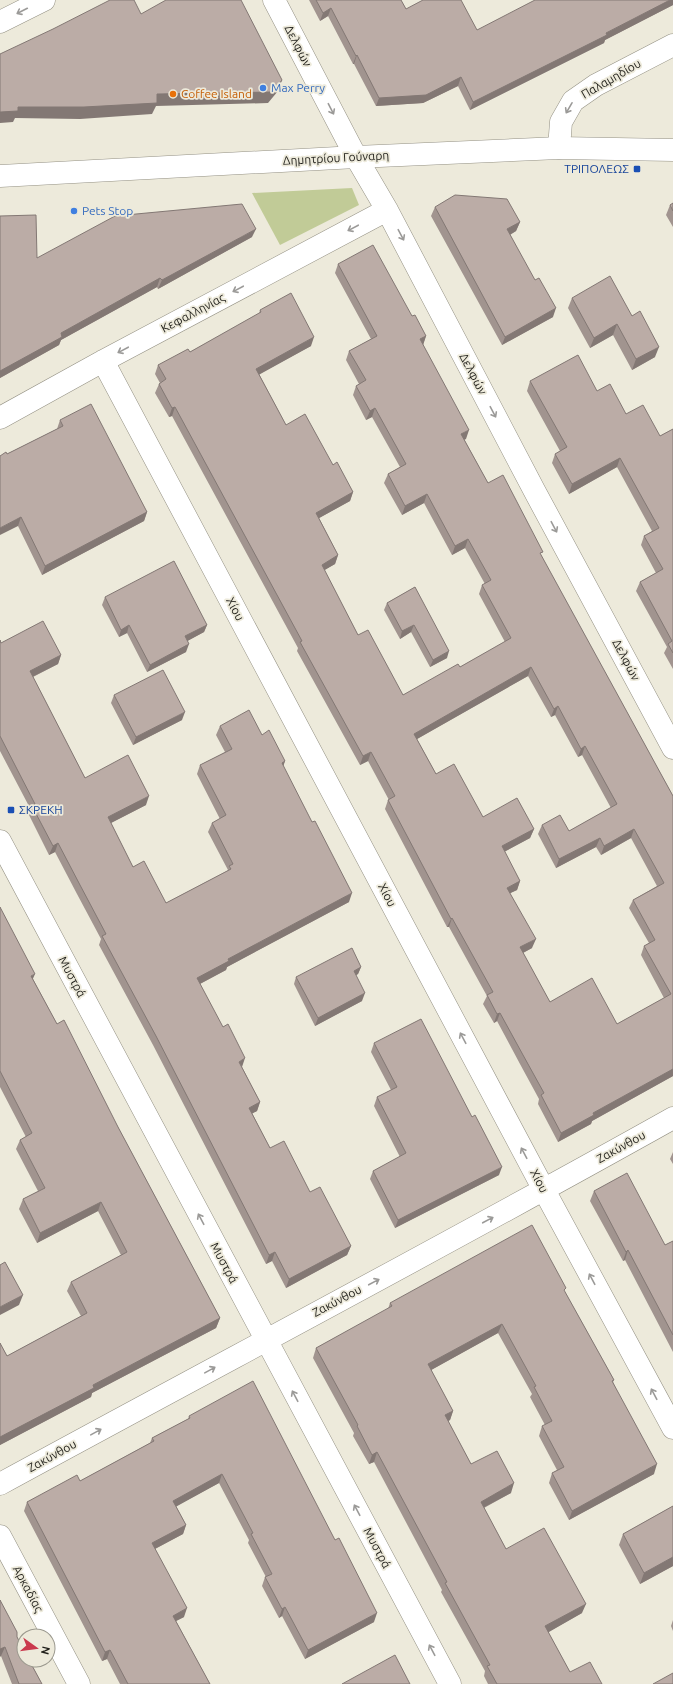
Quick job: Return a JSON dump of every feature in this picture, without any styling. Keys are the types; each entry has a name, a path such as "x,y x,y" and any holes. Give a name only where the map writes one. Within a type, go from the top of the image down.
{"street":[{"path":"0,22 44,0"},
{"name":"Δελφών","path":"274,0 356,157 388,210 534,490 673,748"},
{"name":"Παλαμηδίου","path":"559,148 561,122 573,101 596,85 673,45"},
{"name":"Δημητρίου Γούναρη","path":"0,176 559,148 673,150"},
{"name":"Κεφαλληνίας","path":"0,418 103,361 388,210"},
{"name":"Χίου","path":"103,361 544,1190 673,1428"},
{"name":"Μυστρά","path":"0,841 265,1340 450,1684"},
{"name":"Ζακύνθου","path":"0,1484 544,1190 673,1118"},
{"name":"Αρκαδίας","path":"0,1536 79,1684"}],"green space":[{"path":"352,188 359,205 280,245 252,193"}],"building":[{"path":"110,0 134,0 141,14 166,0 241,0 282,80 273,92 157,94 157,103 84,107 18,107 18,111 0,112 0,54"},
{"path":"316,0 401,0 406,9 423,0 461,0 477,30 535,0 670,0 606,33 607,35 473,102 461,77 426,95 379,98 331,8 323,13"},
{"path":"455,195 507,199 520,222 507,229 535,280 539,278 556,308 505,337 435,207"},
{"path":"673,203 673,211 670,205"},
{"path":"242,204 256,229 162,280 160,278 61,333 62,337 0,371 0,216 36,215 37,258 115,216"},
{"path":"373,245 412,316 415,315 426,336 420,339 469,430 461,434 488,483 503,475 543,552 540,553 673,796 673,1069 593,1113 594,1115 561,1133 541,1095 544,1093 500,1013 497,1014 487,995 493,992 452,918 451,919 388,800 395,796 371,752 363,756 300,642 302,641 175,407 172,408 159,384 166,379 158,365 188,349 190,352 261,312 260,310 291,293 314,337 256,369 286,425 305,414 333,465 337,462 353,492 316,513 338,555 322,565 358,635 368,630 403,695 458,664 460,667 511,638 482,585 491,580 468,539 455,546 427,494 405,506 388,474 406,464 375,408 370,411 356,386 366,380 349,351 377,336 338,264","holes":["531,667 554,709 558,706 581,749 585,746 617,804 569,831 560,815 542,825 559,859 600,838 604,846 634,829 664,883 633,900 655,940 644,946 671,994 617,1024 592,978 550,1002 520,947 536,939 507,888 520,881 502,846 534,829 517,798 483,817 454,764 436,774 414,734"]},
{"path":"610,276 632,316 640,311 659,347 636,359 617,324 594,338 572,298"},
{"path":"578,355 597,391 610,384 626,414 643,405 660,436 673,429 673,653 668,644 672,641 640,582 663,569 644,536 659,528 620,458 572,484 555,454 567,447 530,381"},
{"path":"91,404 147,512 45,566 21,517 0,528 0,456 6,452 7,454 63,426 60,420"},
{"path":"174,561 207,625 185,636 189,644 150,665 129,625 121,630 105,597"},
{"path":"415,587 449,651 433,660 414,625 402,631 387,603"},
{"path":"43,621 61,655 30,671 85,778 128,755 149,796 108,817 133,867 144,861 166,903 231,869 229,866 233,864 212,823 226,815 200,765 232,749 220,726 249,710 262,735 269,730 285,761 282,763 312,822 315,821 352,893 228,959 229,961 197,978 223,1027 228,1024 245,1058 239,1062 260,1102 249,1108 270,1148 284,1141 310,1192 320,1187 351,1246 289,1279 275,1252 269,1255 156,1036 102,936 106,934 58,843 53,846 32,806 35,804 0,736 0,640 1,643"},
{"path":"163,670 185,712 136,737 114,695"},
{"path":"0,907 35,974 31,976 57,1024 64,1020 118,1127 220,1318 93,1385 94,1388 0,1437 0,1343 7,1356 87,1313 71,1282 127,1252 101,1202 40,1233 23,1199 45,1188 20,1140 32,1133 0,1071"},
{"path":"352,948 361,967 354,971 365,993 318,1018 296,977"},
{"path":"421,1019 472,1117 475,1115 502,1167 398,1220 373,1171 406,1153 377,1097 397,1087 374,1043"},
{"path":"627,1173 665,1245 673,1241 673,1335 628,1250 626,1252 594,1191"},
{"path":"532,1225 566,1288 564,1290 614,1380 612,1381 657,1464 572,1511 552,1473 564,1467 542,1426 552,1421 534,1387 536,1386 502,1324 428,1364 453,1411 445,1415 471,1464 497,1451 514,1483 481,1502 506,1549 544,1528 586,1604 545,1626 570,1672 590,1662 602,1684 497,1684 487,1666 490,1665 445,1583 447,1582 377,1452 372,1455 357,1426 358,1425 316,1348 392,1306 390,1303"},
{"path":"5,1262 23,1295 0,1307 0,1265"},
{"path":"253,1381 335,1540 339,1538 377,1613 308,1650 285,1607 282,1609 265,1577 272,1574 251,1534 253,1533 222,1474 173,1501 186,1525 152,1543 187,1608 173,1616 210,1684 128,1684 110,1650 105,1652 27,1502 77,1475 80,1481 154,1441 152,1438 190,1418 189,1416"},
{"path":"673,1506 673,1557 644,1573 623,1534"},
{"path":"0,1600 16,1630 16,1668 33,1668 42,1684 19,1684 5,1647 0,1649"},
{"path":"395,1655 410,1684 342,1684"},
{"path":"673,1673 673,1684 653,1684"}],"place":[{"name":"Max Perry","path":"263,88"},
{"name":"Coffee Island","path":"173,94"},
{"name":"ΤΡΙΠΟΛΕΩΣ","path":"637,169"},
{"name":"Pets Stop","path":"74,211"},
{"name":"ΣΚΡΕΚΗ","path":"11,810"}]}
